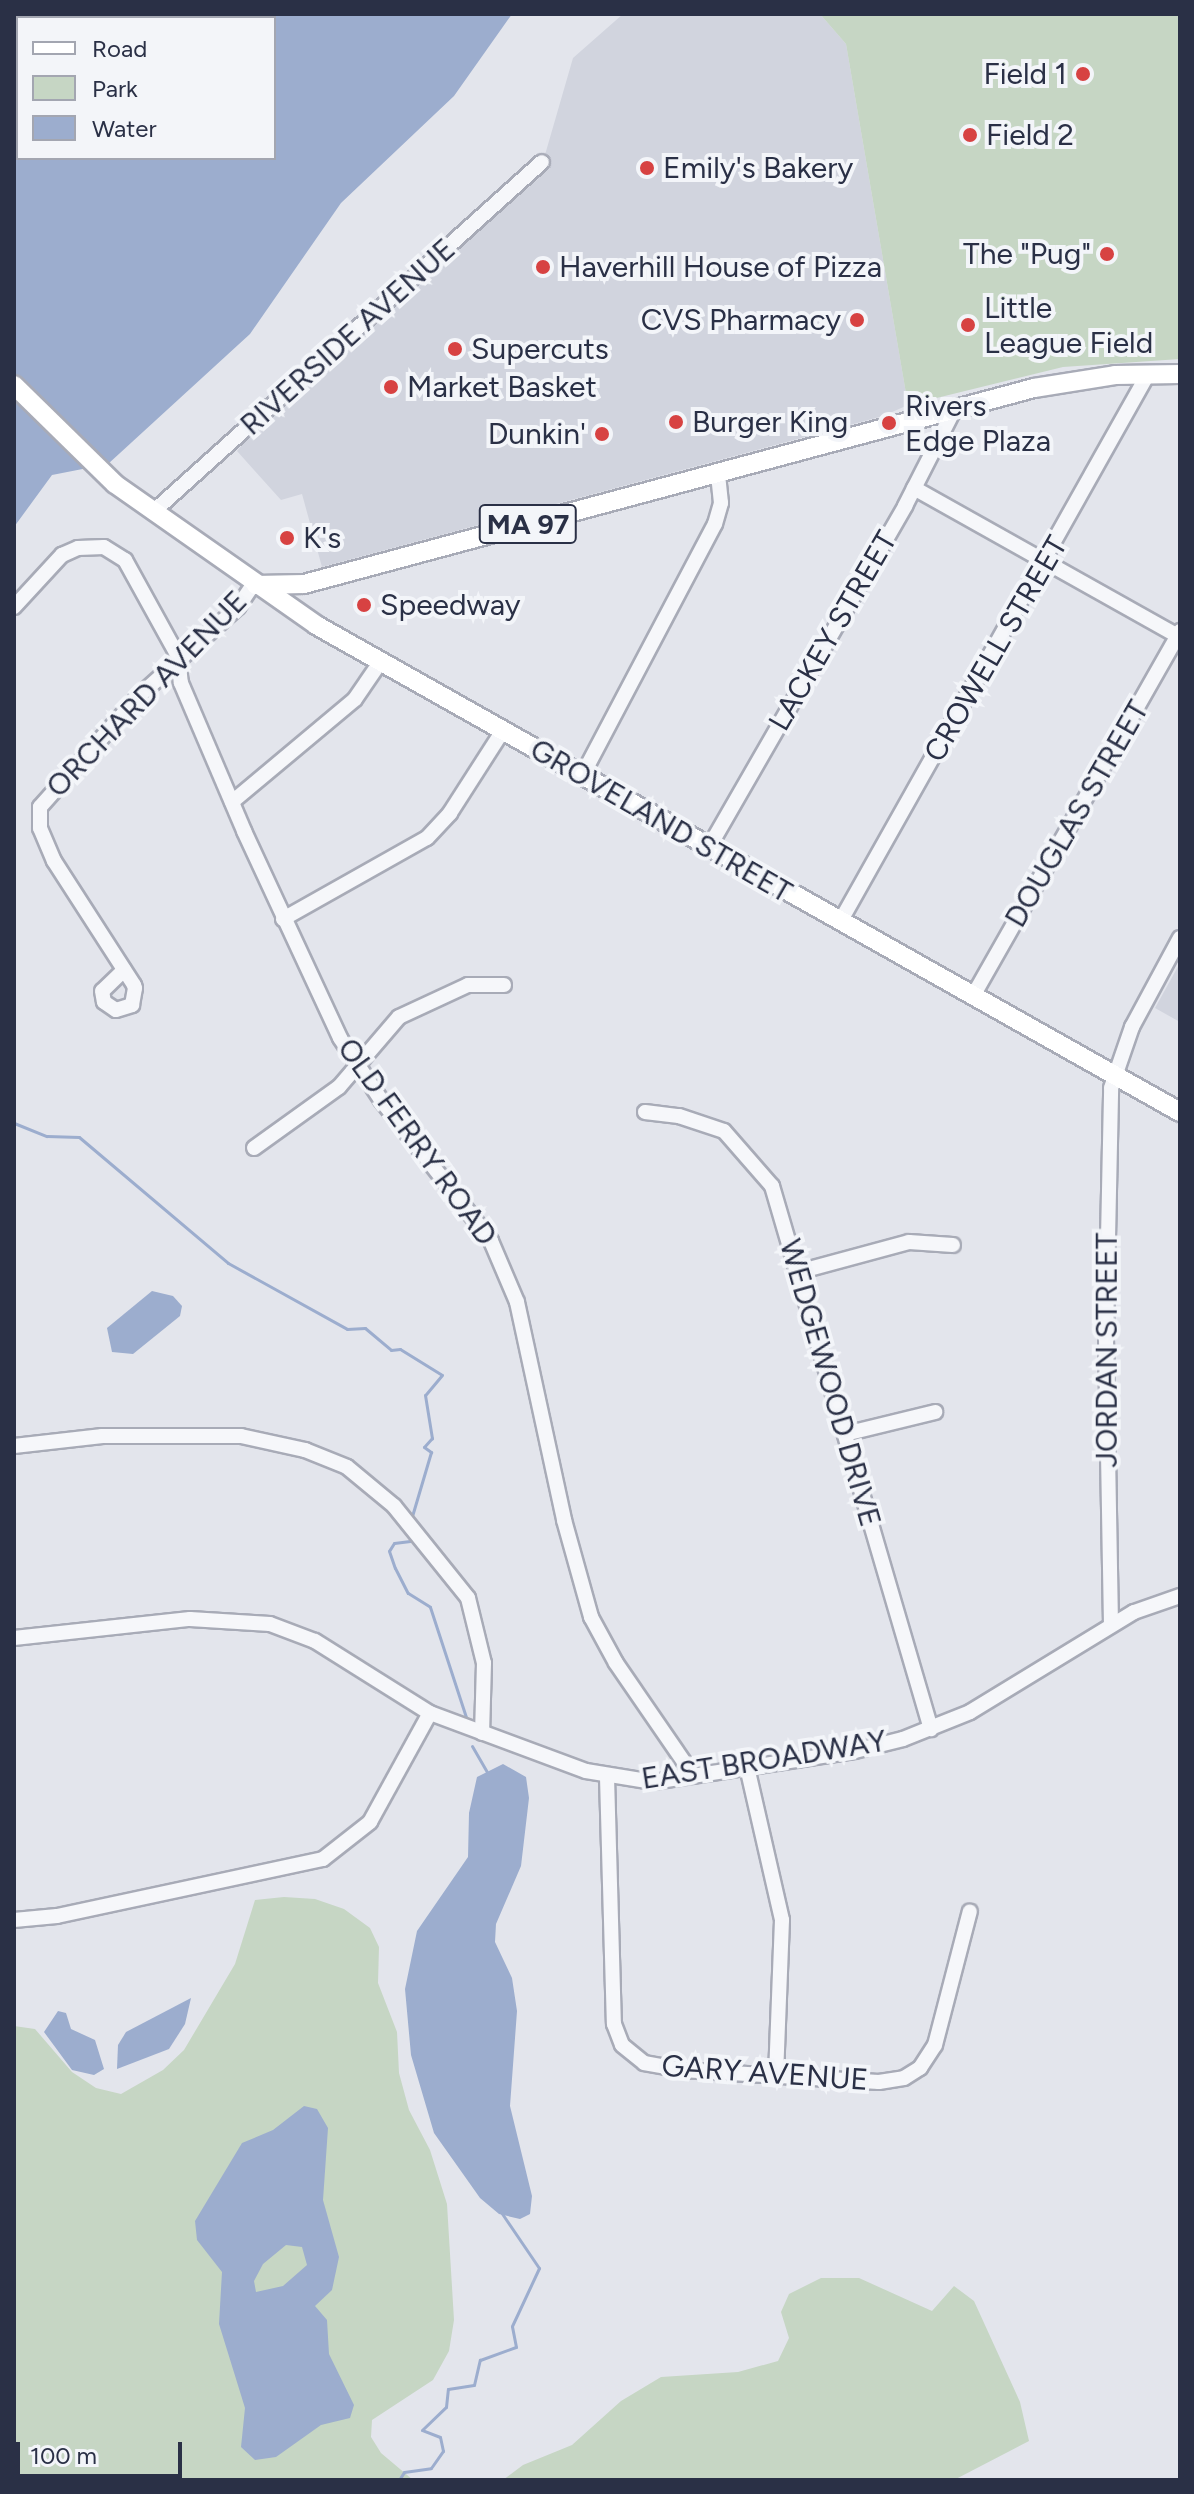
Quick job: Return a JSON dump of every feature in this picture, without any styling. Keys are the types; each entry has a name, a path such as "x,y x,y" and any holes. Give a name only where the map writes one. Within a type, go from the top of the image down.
{"main road":[{"name":"MA 97","path":"253,585 304,584 1079,379 1180,374"},
{"name":"GROVELAND STREET","path":"14,385 115,484 253,585 502,732 1180,1112"}],"street":[{"name":"RIVERSIDE AVENUE","path":"153,512 542,162"},
{"name":"CROWELL STREET","path":"840,922 1047,562 1148,374"},
{"name":"LACKEY STREET","path":"708,849 914,488 954,410"},
{"path":"582,776 715,524 721,503 718,473"},
{"path":"914,488 1179,635"},
{"name":"OLD FERRY ROAD","path":"14,607 62,555 78,548 104,547 125,560 178,656 181,683 283,919 357,1065 491,1241 517,1302 586,1604 616,1663 693,1775"},
{"name":"ORCHARD AVENUE","path":"124,970 54,861 40,828 40,807 178,656 238,607 253,585"},
{"name":"DOUGLAS STREET","path":"973,996 1179,635"},
{"path":"232,802 355,699 381,661"},
{"path":"283,919 427,838 450,813 502,732"},
{"path":"1112,1075 1180,938"},
{"path":"254,1148 339,1087 399,1017 468,985 504,985"},
{"name":"JORDAN STREET","path":"1111,1625 1106,1306 1112,1075"},
{"name":"WEDGEWOOD DRIVE","path":"645,1112 713,1125 742,1147 772,1186 931,1729"},
{"path":"798,1272 909,1242 953,1245"},
{"path":"845,1434 935,1412"},
{"path":"14,1446 102,1436 241,1436 305,1450 347,1467 394,1506 468,1598 484,1663 482,1733"},
{"name":"EAST BROADWAY","path":"14,1638 159,1621 270,1624 315,1641 430,1713 607,1777 653,1782 855,1751 931,1729 970,1712 1111,1625 1180,1596"},
{"path":"14,1920 57,1916 323,1859 370,1822 430,1713"},
{"path":"747,1767 782,1920 776,2076"},
{"name":"GARY AVENUE","path":"607,1777 614,2024 622,2045 659,2068 879,2082 920,2068 940,2028 970,1911"}],"shaded area":[{"name":"Rivers Edge Plaza","path":"623,14 820,14 846,44 908,405 883,416 322,567 302,494 281,500 237,451 264,418 538,179 573,58"},
{"path":"1180,963 1180,1022 1155,1008"}],"green space":[{"path":"820,14 1180,14 1180,359 1063,367 908,405 846,44"},
{"path":"284,1897 315,1899 344,1909 370,1928 379,1947 378,1983 397,2032 399,2073 409,2110 430,2150 447,2204 454,2320 449,2351 433,2380 372,2420 371,2437 381,2453 413,2480 14,2480 14,2026 35,2029 72,2072 96,2088 121,2094 163,2070 184,2050 235,1964 255,1900"},
{"path":"821,2278 859,2278 932,2311 954,2286 974,2301 1020,2402 1029,2441 954,2480 503,2480 523,2465 572,2445 621,2401 661,2377 738,2372 778,2361 789,2338 781,2312 789,2294"}],"water":[{"path":"512,14 454,96 341,203 250,334 108,464 52,475 14,527 14,56 16,54 16,160 276,160 276,16 48,16"},
{"path":"152,1291 173,1296 182,1306 180,1316 133,1354 112,1352 107,1328"},
{"path":"503,1764 526,1777 529,1798 521,1866 496,1924 495,1942 512,1978 517,2011 510,2106 532,2196 530,2214 520,2219 499,2214 480,2198 434,2133 411,2055 405,1989 417,1931 468,1857 469,1813 477,1777"},
{"path":"191,1998 185,2024 169,2049 117,2069 118,2045 126,2032"},
{"path":"58,2011 66,2013 71,2029 95,2040 104,2069 94,2075 72,2070 44,2032"},
{"path":"304,2106 317,2109 328,2128 323,2200 339,2257 332,2290 315,2306 327,2320 329,2354 354,2405 350,2418 321,2425 276,2457 255,2460 241,2447 245,2408 219,2324 222,2272 197,2240 195,2221 242,2143 273,2130","holes":["286,2245 302,2247 307,2265 283,2286 256,2292 254,2281 263,2264"]}],"waterway":[{"path":"14,1123 47,1136 79,1137 228,1263 347,1329 365,1328 391,1350 400,1349 442,1375 425,1395 432,1438 424,1447 431,1452 412,1516"},
{"path":"410,1541 394,1543 389,1551 408,1593 430,1607 466,1717"},
{"path":"472,1746 487,1772"},
{"path":"399,2480 404,2472 431,2468 443,2451 440,2437 422,2430 446,2407 448,2389 474,2385 480,2360 516,2347 512,2326 539,2268 501,2212"}],"place":[{"name":"Field 1","path":"1083,74"},
{"name":"Field 2","path":"970,135"},
{"name":"Emily's Bakery","path":"647,168"},
{"name":"The \"Pug\"","path":"1107,254"},
{"name":"Haverhill House of Pizza","path":"543,267"},
{"name":"CVS Pharmacy","path":"857,320"},
{"name":"Little League Field","path":"968,325"},
{"name":"Supercuts","path":"455,349"},
{"name":"Market Basket","path":"391,387"},
{"name":"Burger King","path":"676,422"},
{"name":"Rivers Edge Plaza","path":"889,423"},
{"name":"Dunkin'","path":"602,434"},
{"name":"K's","path":"287,538"},
{"name":"Speedway","path":"364,605"}]}
